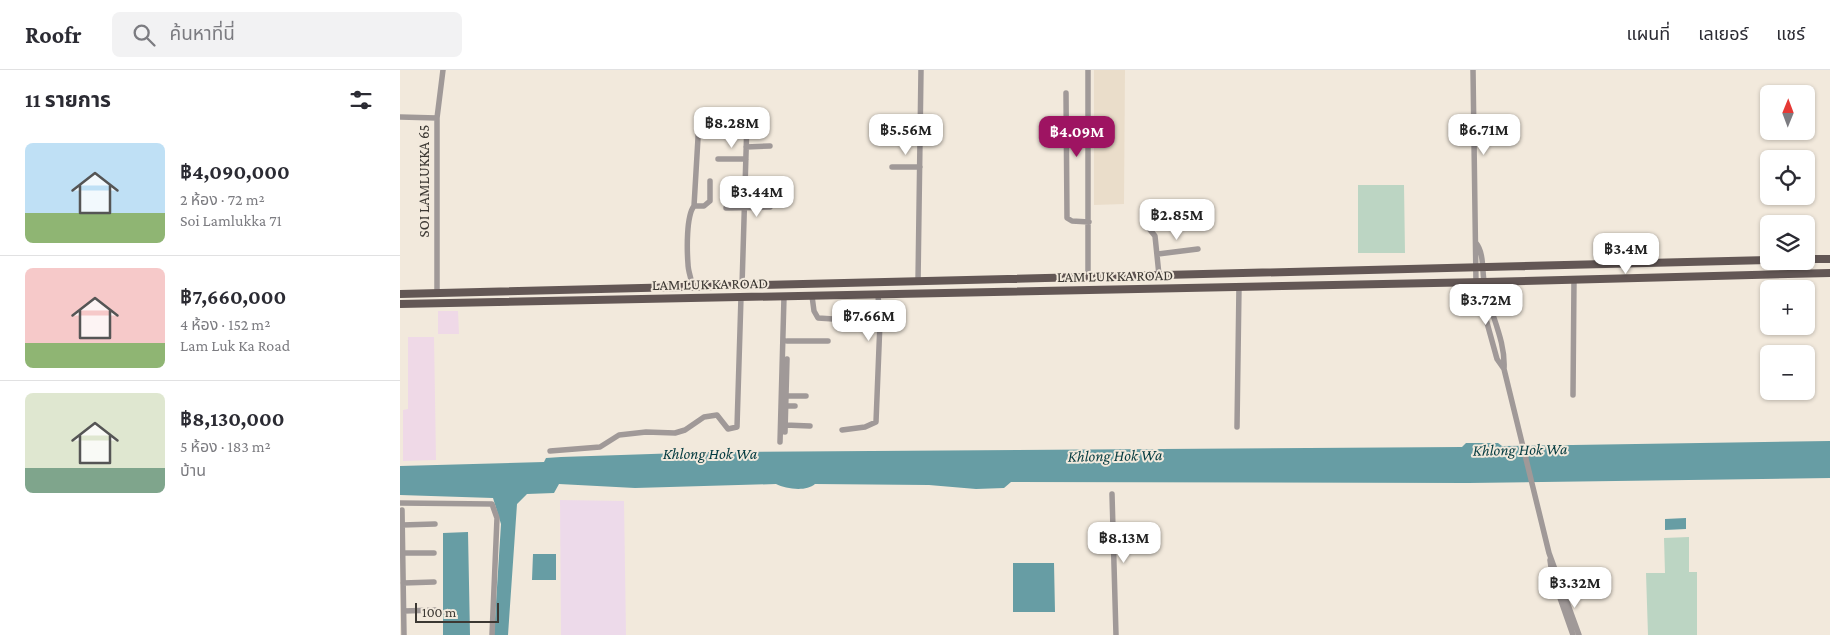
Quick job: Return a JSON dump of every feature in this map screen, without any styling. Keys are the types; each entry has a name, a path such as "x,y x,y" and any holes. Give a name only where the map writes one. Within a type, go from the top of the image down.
{"main road":[{"path":"1815,259 1830,259"},
{"name":"LAM LUK KA ROAD","path":"400,294 1760,260"},
{"name":"LAM LUK KA ROAD","path":"400,304 1574,280 1830,272"},
{"path":"848,284 848,295"}],"street":[{"name":"SOI LAMLUKKA 65","path":"436,293 437,118 443,70"},
{"path":"918,282 921,70"},
{"path":"1088,70 1088,277"},
{"path":"1473,70 1476,243 1480,282 1486,318 1497,359 1504,369"},
{"path":"1066,93 1067,218 1072,221 1088,222"},
{"path":"400,117 437,118"},
{"path":"692,287 692,274 688,266 689,215 694,206 699,121"},
{"path":"742,286 747,121"},
{"path":"746,147 770,146"},
{"path":"718,159 746,159"},
{"path":"892,167 920,167"},
{"path":"694,206 704,206 710,201 710,181"},
{"path":"726,208 770,207"},
{"path":"1148,226 1155,236 1159,275"},
{"path":"1158,254 1198,249"},
{"path":"1573,395 1574,280"},
{"path":"1480,282 1493,315 1500,341 1504,369 1538,502 1552,575 1573,635"},
{"path":"1237,426 1239,287"},
{"path":"842,430 865,427 876,422 880,322 878,295"},
{"path":"812,296 814,311 818,318 880,322"},
{"path":"786,297 785,428 810,426"},
{"path":"780,442 786,297"},
{"path":"550,450 600,447 619,435 646,432 675,433 685,430 704,417 717,415 728,429 737,427 741,298"},
{"path":"1486,318 1493,315"},
{"path":"787,341 828,341"},
{"path":"1493,344 1500,341"},
{"path":"786,396 806,396"},
{"path":"786,406 795,406"},
{"path":"1112,494 1116,635"},
{"path":"400,503 492,504 497,518 492,635"},
{"path":"402,510 404,635"},
{"path":"402,525 435,524"},
{"path":"402,553 434,553"},
{"path":"1549,553 1580,635"},
{"path":"403,583 434,582"},
{"path":"404,611 435,610"}],"shaded area":[{"path":"1094,70 1125,70 1124,204 1094,205"},
{"path":"438,311 458,311 459,334 438,334"},
{"path":"408,337 434,337 436,460 403,461 403,410 408,409"},
{"path":"560,500 624,501 626,635 561,635"}],"green space":[{"path":"1358,185 1404,185 1405,253 1358,253"},
{"path":"1689,537 1689,572 1697,572 1697,635 1648,635 1646,573 1665,573 1664,538"}],"water":[{"name":"Khlong Hok Wa","path":"1830,441 1830,478 1468,483 1011,482 1004,488 976,489 929,485 815,484 811,487 796,489 776,484 635,488 559,484 554,493 527,494 517,504 508,635 494,635 501,524 493,498 400,495 400,466 544,462 546,458 561,457 711,452 1462,447 1466,443 1498,443 1502,446"},
{"path":"1686,518 1686,529 1665,530 1665,519"},
{"path":"468,532 470,635 443,635 443,533"},
{"path":"533,554 556,554 556,580 532,580"},
{"path":"1013,563 1054,563 1055,612 1013,612"}]}
